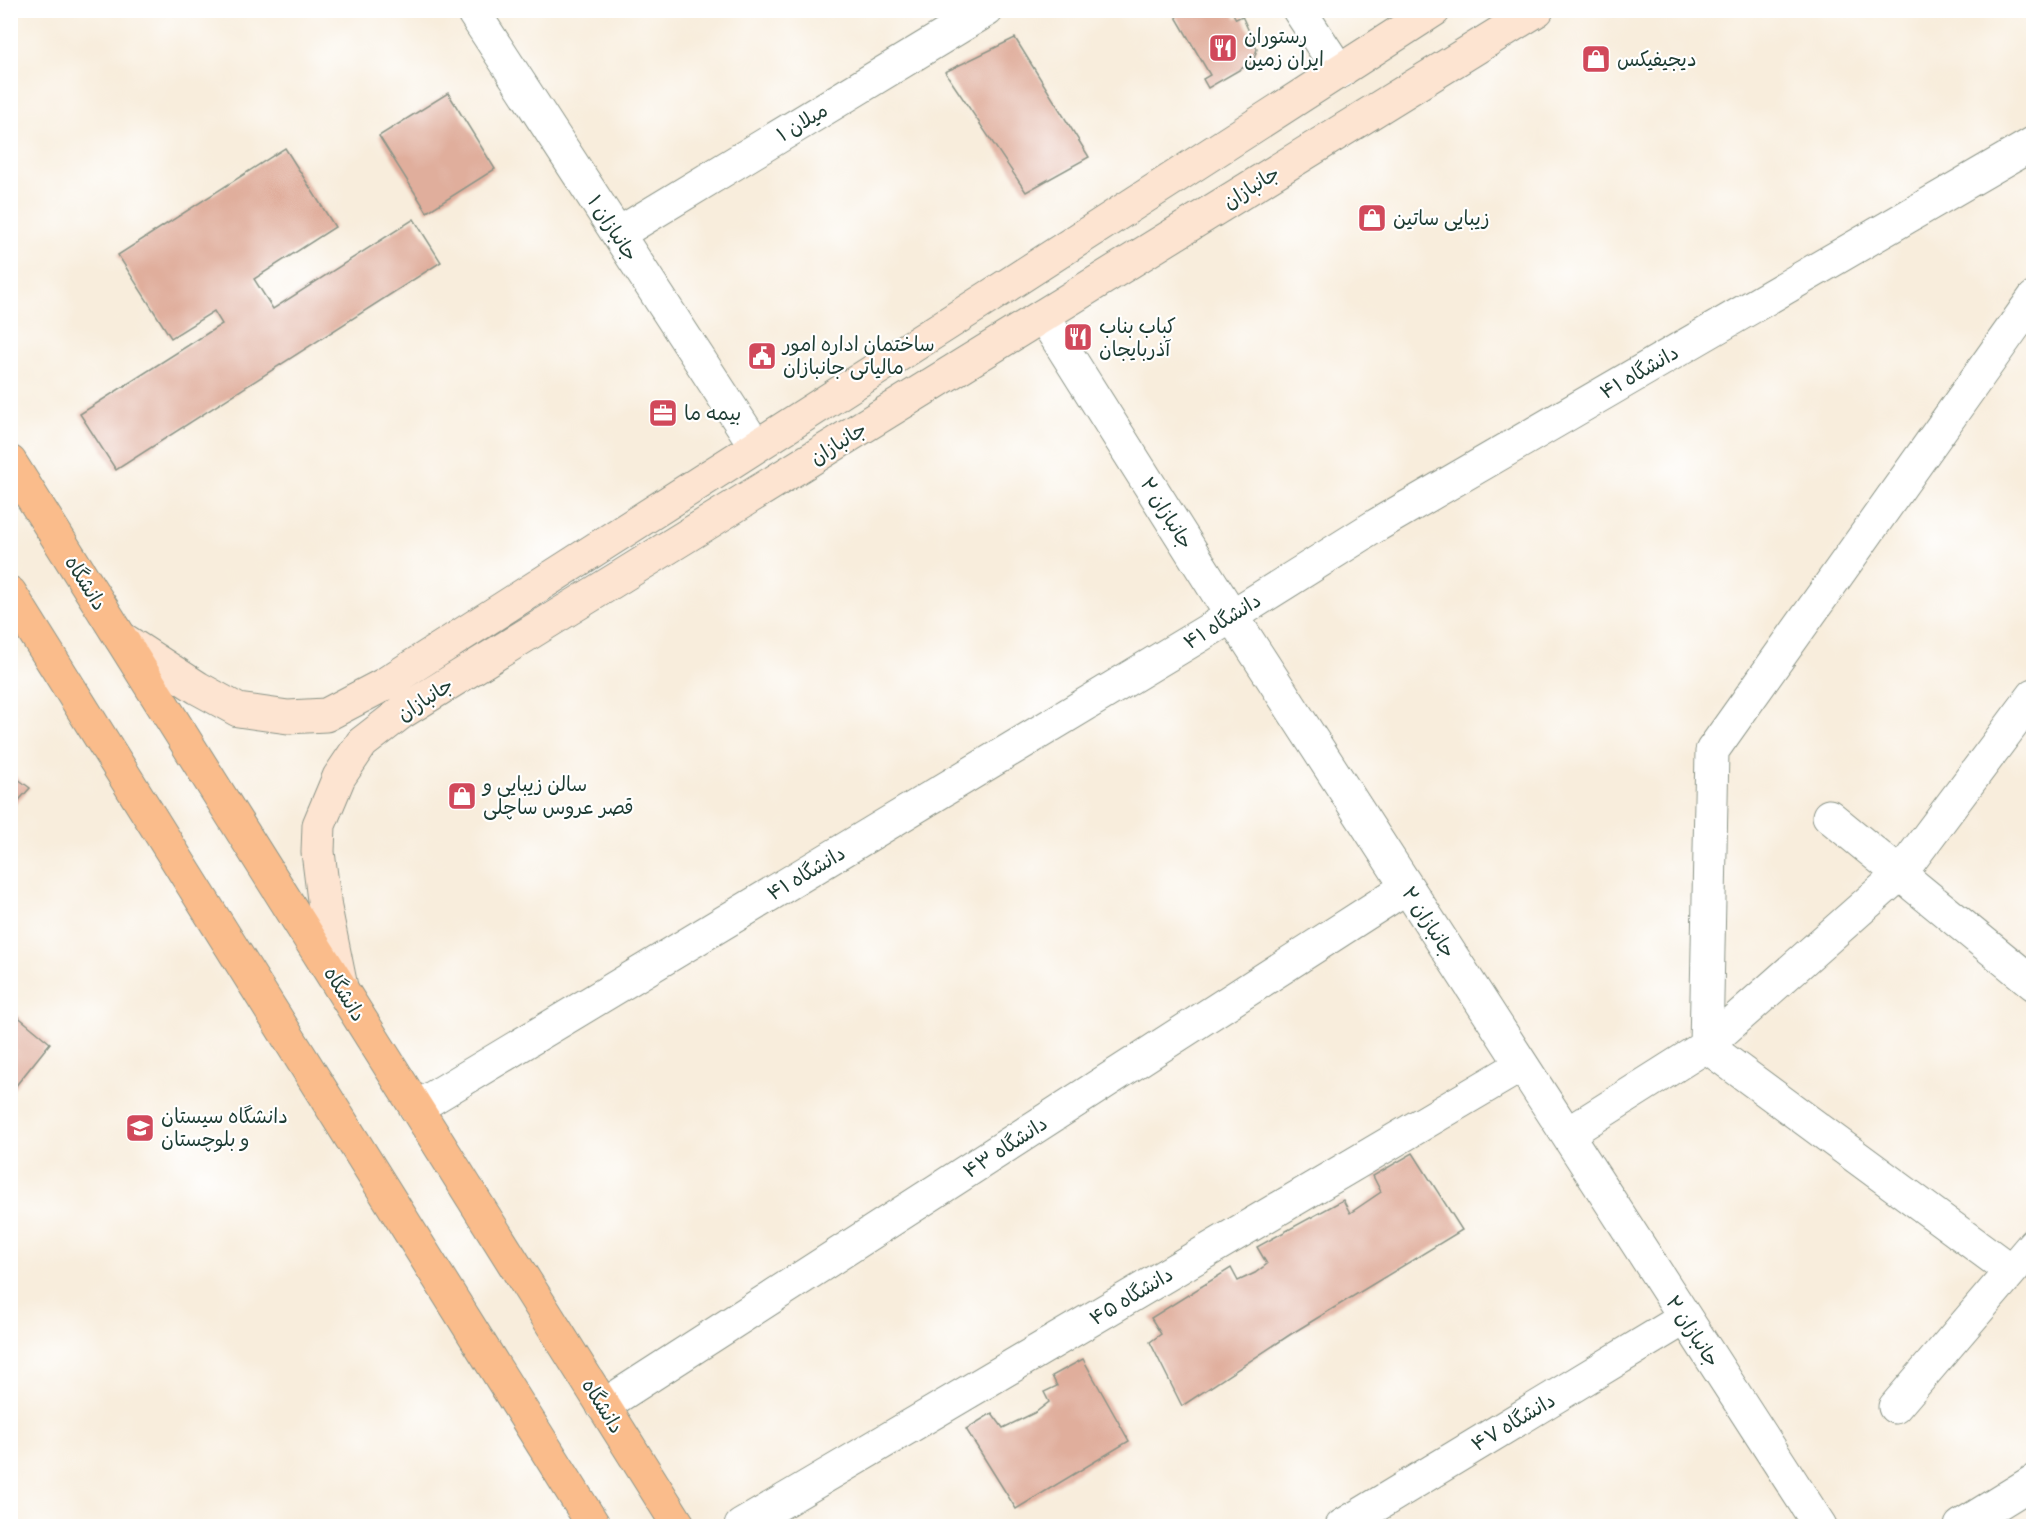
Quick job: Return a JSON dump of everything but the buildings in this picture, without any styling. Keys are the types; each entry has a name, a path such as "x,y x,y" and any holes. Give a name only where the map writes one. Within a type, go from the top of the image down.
{"main road":[{"name":"جانبازان","path":"121,638 238,711 288,717 326,715 385,684 755,445 1114,219 1434,10"},
{"name":"جانبازان","path":"341,989 318,852 319,825 339,777 362,743 402,712 1538,10"},
{"name":"دانشگاه","path":"10,462 679,1527"},
{"path":"10,593 594,1527"},
{"path":"385,684 402,712"}],"street":[{"name":"جانبازان ۱","path":"471,10 755,445"},
{"name":"میلان ۱","path":"618,234 987,10"},
{"path":"1299,10 1340,72"},
{"name":"دانشگاه ۴۱","path":"416,1108 1232,616 1377,525 2034,143"},
{"path":"1706,1046 1712,751 2034,298"},
{"name":"جانبازان ۲","path":"1043,316 1232,616 1820,1527"},
{"path":"1567,1134 1706,1046 1900,874 2034,695"},
{"path":"1829,816 2034,984"},
{"name":"دانشگاه ۴۳","path":"603,1406 1407,887"},
{"path":"1706,1046 2011,1271"},
{"name":"دانشگاه ۴۵","path":"741,1527 1522,1065"},
{"path":"1895,1407 2034,1244"},
{"name":"دانشگاه ۴۷","path":"1342,1527 1685,1318"},
{"path":"1961,1527 2034,1481"}],"place":[{"name":"رستوران ایران زمین","path":"1223,48"},
{"name":"دیجیفیکس","path":"1596,59"},
{"name":"زیبایی ساتین","path":"1372,218"},
{"name":"کباب بناب آذربایجان","path":"1078,337"},
{"name":"ساختمان اداره امور مالیاتی جانبازان","path":"762,356"},
{"name":"بیمه ما","path":"663,413"},
{"name":"سالن زیبایی و قصر عروس ساچلی","path":"462,796"},
{"name":"دانشگاه سیستان و بلوچستان","path":"140,1128"}]}
